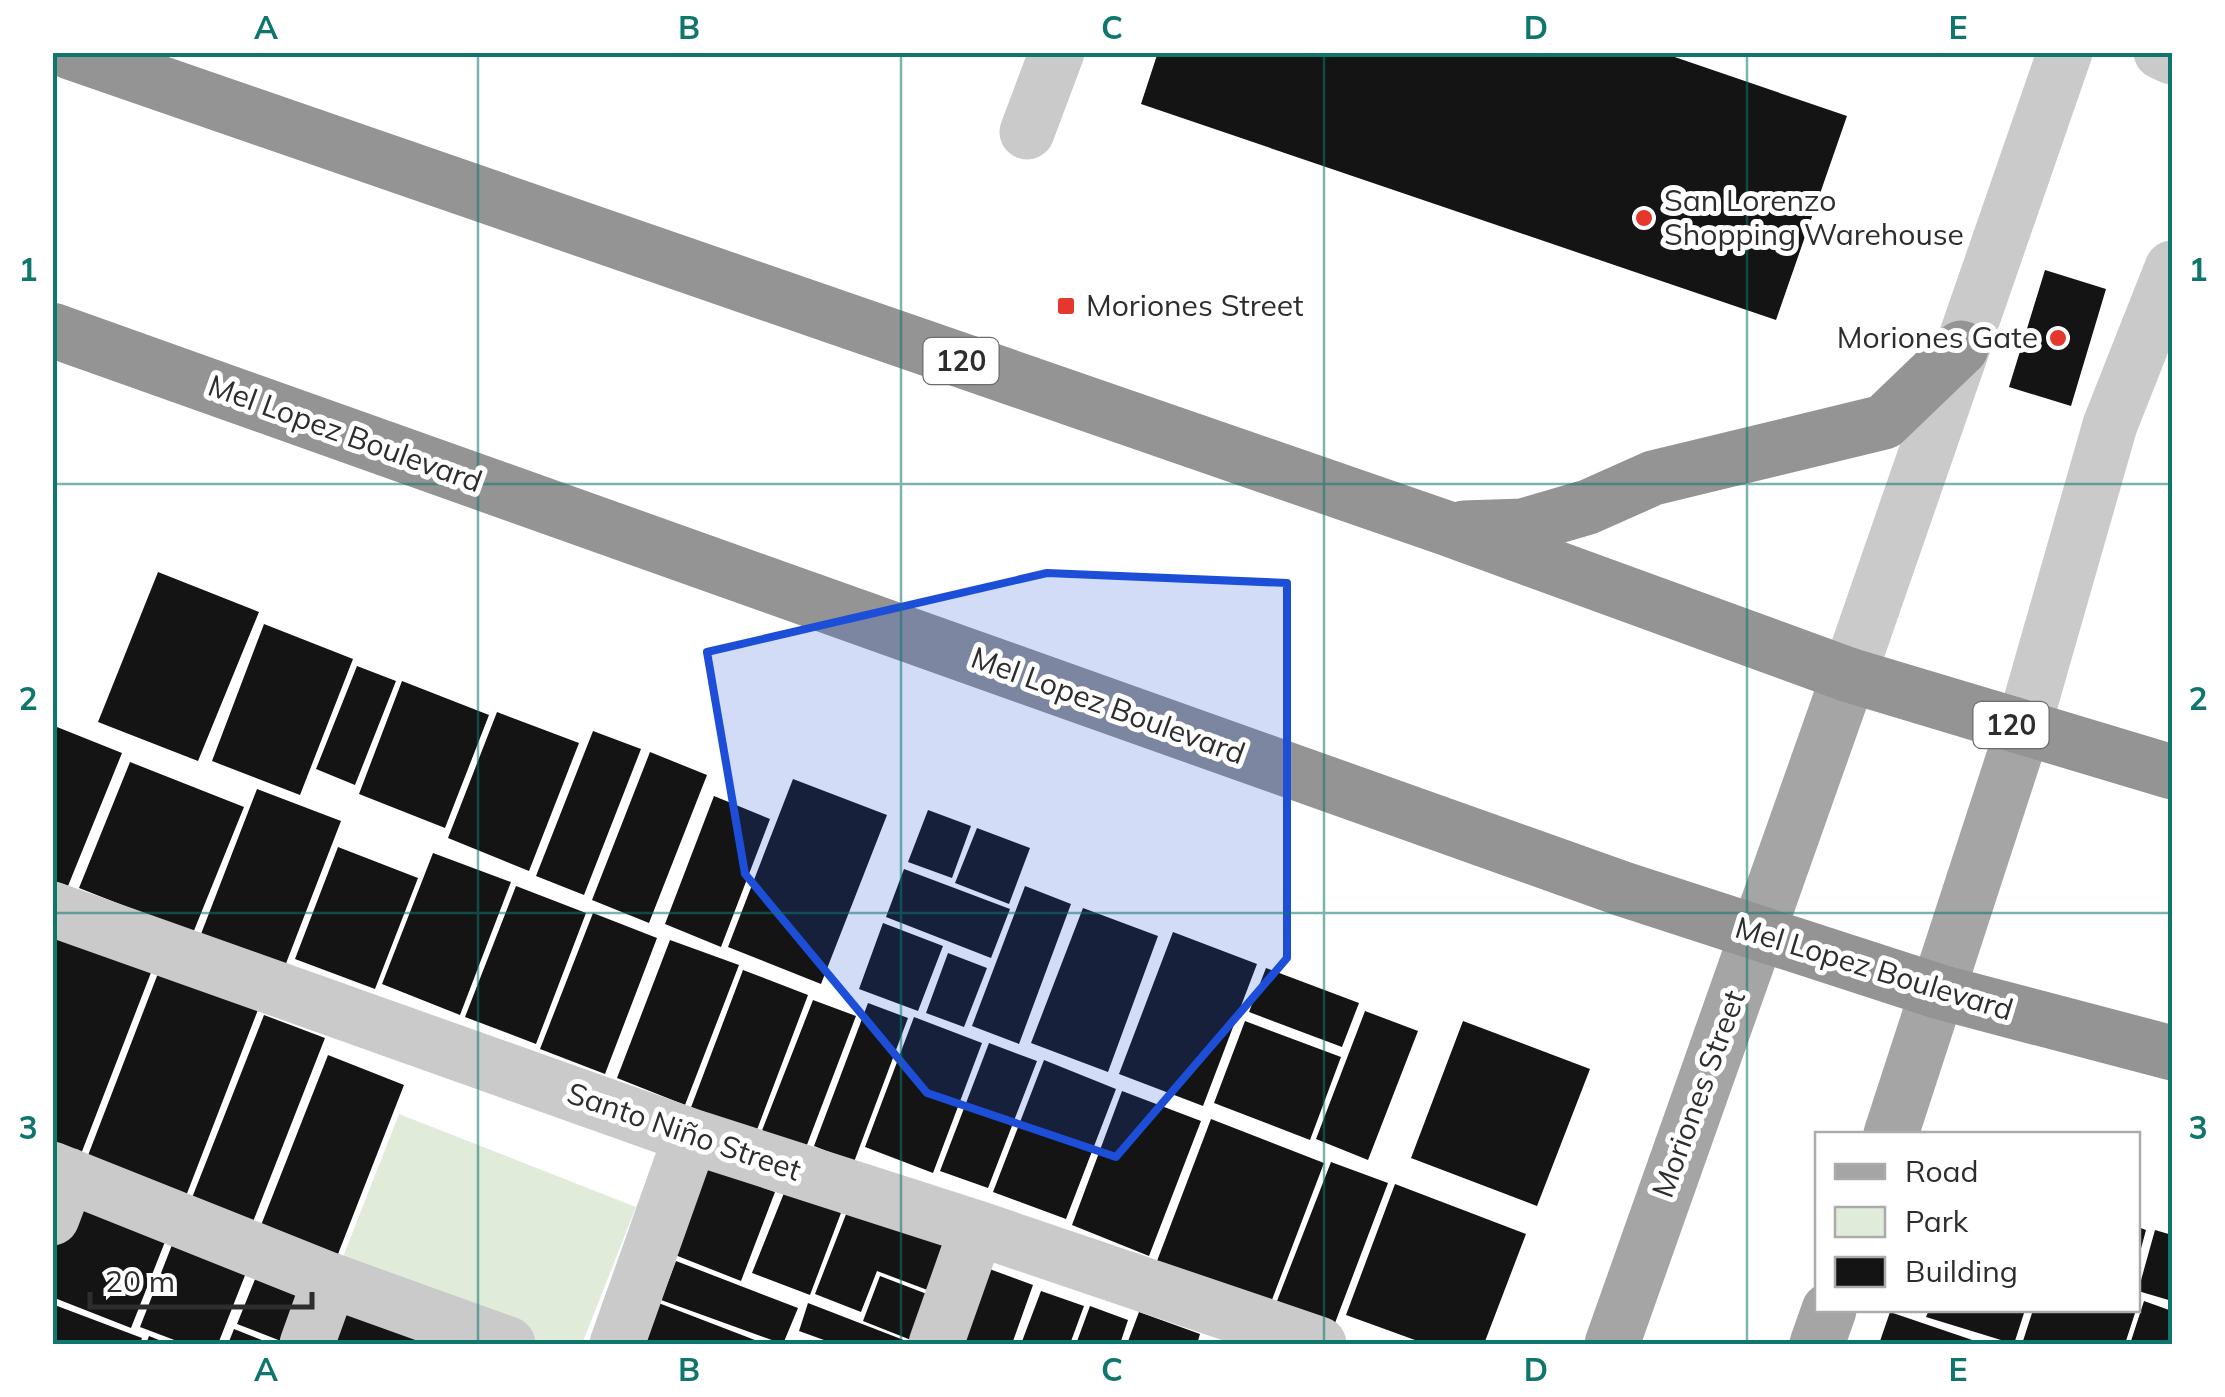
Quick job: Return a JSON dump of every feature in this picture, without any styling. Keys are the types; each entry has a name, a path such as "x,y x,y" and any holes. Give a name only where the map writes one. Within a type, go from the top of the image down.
{"highway":[{"name":"120","path":"70,52 1446,528 1850,675 2172,772"},
{"name":"Mel Lopez Boulevard","path":"52,330 1756,934 1940,992 2172,1053"},
{"path":"1446,528 1522,526 1588,507 1653,478 1884,422 1961,348"}],"main road":[{"name":"Moriones Street","path":"1612,1344 1850,675"},
{"path":"1892,1132 2023,729"},
{"path":"1816,1344 1828,1312"}],"street":[{"path":"1027,132 1056,52"},
{"path":"1850,675 2065,52"},
{"path":"2161,52 2172,57"},
{"path":"2023,729 2110,425 2172,268"},
{"name":"Santo Niño Street","path":"52,909 691,1136 1319,1344"},
{"path":"616,1344 691,1136"},
{"path":"58,1188 508,1344"},
{"path":"936,1344 977,1228"},
{"path":"307,1344 330,1280"}],"highlighted area":[{"path":"1047,573 1287,583 1287,958 1116,1157 927,1093 745,874 707,652"}],"green space":[{"path":"399,1114 636,1207 582,1344 541,1344 339,1267"}],"building":[{"name":"San Lorenzo Shopping Warehouse","path":"1158,52 1660,52 1847,116 1776,320 1141,104"},
{"name":"Moriones Gate","path":"2045,270 2106,289 2071,406 2009,387"},
{"path":"158,572 259,612 198,761 98,722"},
{"path":"264,624 353,659 300,795 212,761"},
{"path":"357,666 396,681 355,785 316,769"},
{"path":"402,681 489,715 445,828 359,794"},
{"path":"497,712 579,743 529,871 448,838"},
{"path":"52,725 122,753 68,886 52,880"},
{"path":"593,731 641,749 584,895 536,876"},
{"path":"650,752 707,775 649,923 592,900"},
{"path":"130,762 244,807 193,933 79,888"},
{"path":"793,779 887,815 821,984 728,947"},
{"path":"257,789 341,821 285,966 201,934"},
{"path":"714,796 770,819 721,947 665,924"},
{"path":"928,810 971,826 952,878 908,862"},
{"path":"977,828 1030,848 1009,904 955,883"},
{"path":"338,847 418,878 375,989 295,959"},
{"path":"433,853 511,882 460,1015 382,984"},
{"path":"904,869 1010,909 991,958 886,917"},
{"path":"516,886 586,913 536,1044 465,1017"},
{"path":"1025,886 1071,904 1019,1044 972,1026"},
{"path":"1083,908 1158,936 1108,1072 1031,1043"},
{"path":"593,913 657,938 605,1074 540,1049"},
{"path":"883,923 943,946 918,1011 859,989"},
{"path":"52,931 152,970 76,1167 52,1157"},
{"path":"1173,932 1257,964 1203,1106 1119,1074"},
{"path":"670,940 739,965 685,1105 617,1078"},
{"path":"948,953 987,968 964,1027 926,1013"},
{"path":"162,963 261,1002 181,1209 82,1171"},
{"path":"1266,968 1359,1003 1342,1047 1249,1012"},
{"path":"743,970 808,995 755,1135 690,1110"},
{"path":"813,1000 856,1016 805,1150 761,1133"},
{"path":"868,1003 908,1018 854,1162 814,1146"},
{"path":"1365,1011 1418,1031 1368,1160 1316,1139"},
{"path":"264,1015 325,1038 247,1237 186,1213"},
{"path":"914,1017 982,1043 933,1173 865,1147"},
{"path":"1245,1021 1341,1057 1310,1140 1214,1103"},
{"path":"1463,1021 1590,1069 1537,1206 1411,1158"},
{"path":"989,1043 1037,1061 988,1188 940,1171"},
{"path":"328,1055 404,1085 331,1272 254,1243"},
{"path":"1044,1060 1116,1089 1066,1219 993,1192"},
{"path":"1122,1091 1201,1121 1149,1256 1072,1225"},
{"path":"1211,1119 1324,1163 1270,1305 1157,1261"},
{"path":"1331,1162 1388,1183 1335,1323 1277,1301"},
{"path":"703,1166 775,1192 741,1281 670,1253"},
{"path":"788,1183 844,1205 810,1295 752,1273"},
{"path":"1395,1184 1526,1234 1484,1344 1426,1344 1346,1315"},
{"path":"73,1185 172,1224 131,1328 52,1297 52,1237"},
{"path":"850,1204 958,1245 938,1294 877,1271 861,1312 815,1294"},
{"path":"179,1227 253,1255 218,1344 185,1344 140,1327"},
{"path":"2140,1228 2146,1230 2140,1252"},
{"path":"2155,1230 2172,1235 2172,1301 2140,1292"},
{"path":"264,1257 312,1276 286,1343 237,1324"},
{"path":"676,1261 798,1308 783,1344 661,1300"},
{"path":"976,1264 1033,1285 1012,1344 976,1344 950,1335"},
{"path":"880,1276 940,1299 921,1344 863,1321"},
{"path":"1041,1291 1084,1306 1070,1344 1021,1344"},
{"path":"343,1292 474,1344 322,1344"},
{"path":"2144,1301 2172,1311 2172,1344 2130,1344"},
{"path":"656,1302 765,1344 642,1341"},
{"path":"808,1303 914,1344 835,1344 799,1331"},
{"path":"52,1304 142,1338 140,1344 52,1344"},
{"path":"1090,1306 1128,1320 1120,1344 1076,1344"},
{"path":"1139,1312 1200,1334 1197,1344 1127,1344"},
{"path":"1890,1312 1984,1344 1879,1344"},
{"path":"1928,1312 2024,1312 2014,1344 1926,1317"},
{"path":"2032,1312 2135,1312 2125,1344 2022,1344"},
{"path":"234,1329 272,1344 228,1344"},
{"path":"149,1336 169,1344 146,1344"}],"place":[{"name":"San Lorenzo Shopping Warehouse","path":"1644,218"},
{"name":"Moriones Street","path":"1066,306"},
{"name":"Moriones Gate","path":"2058,338"}]}
